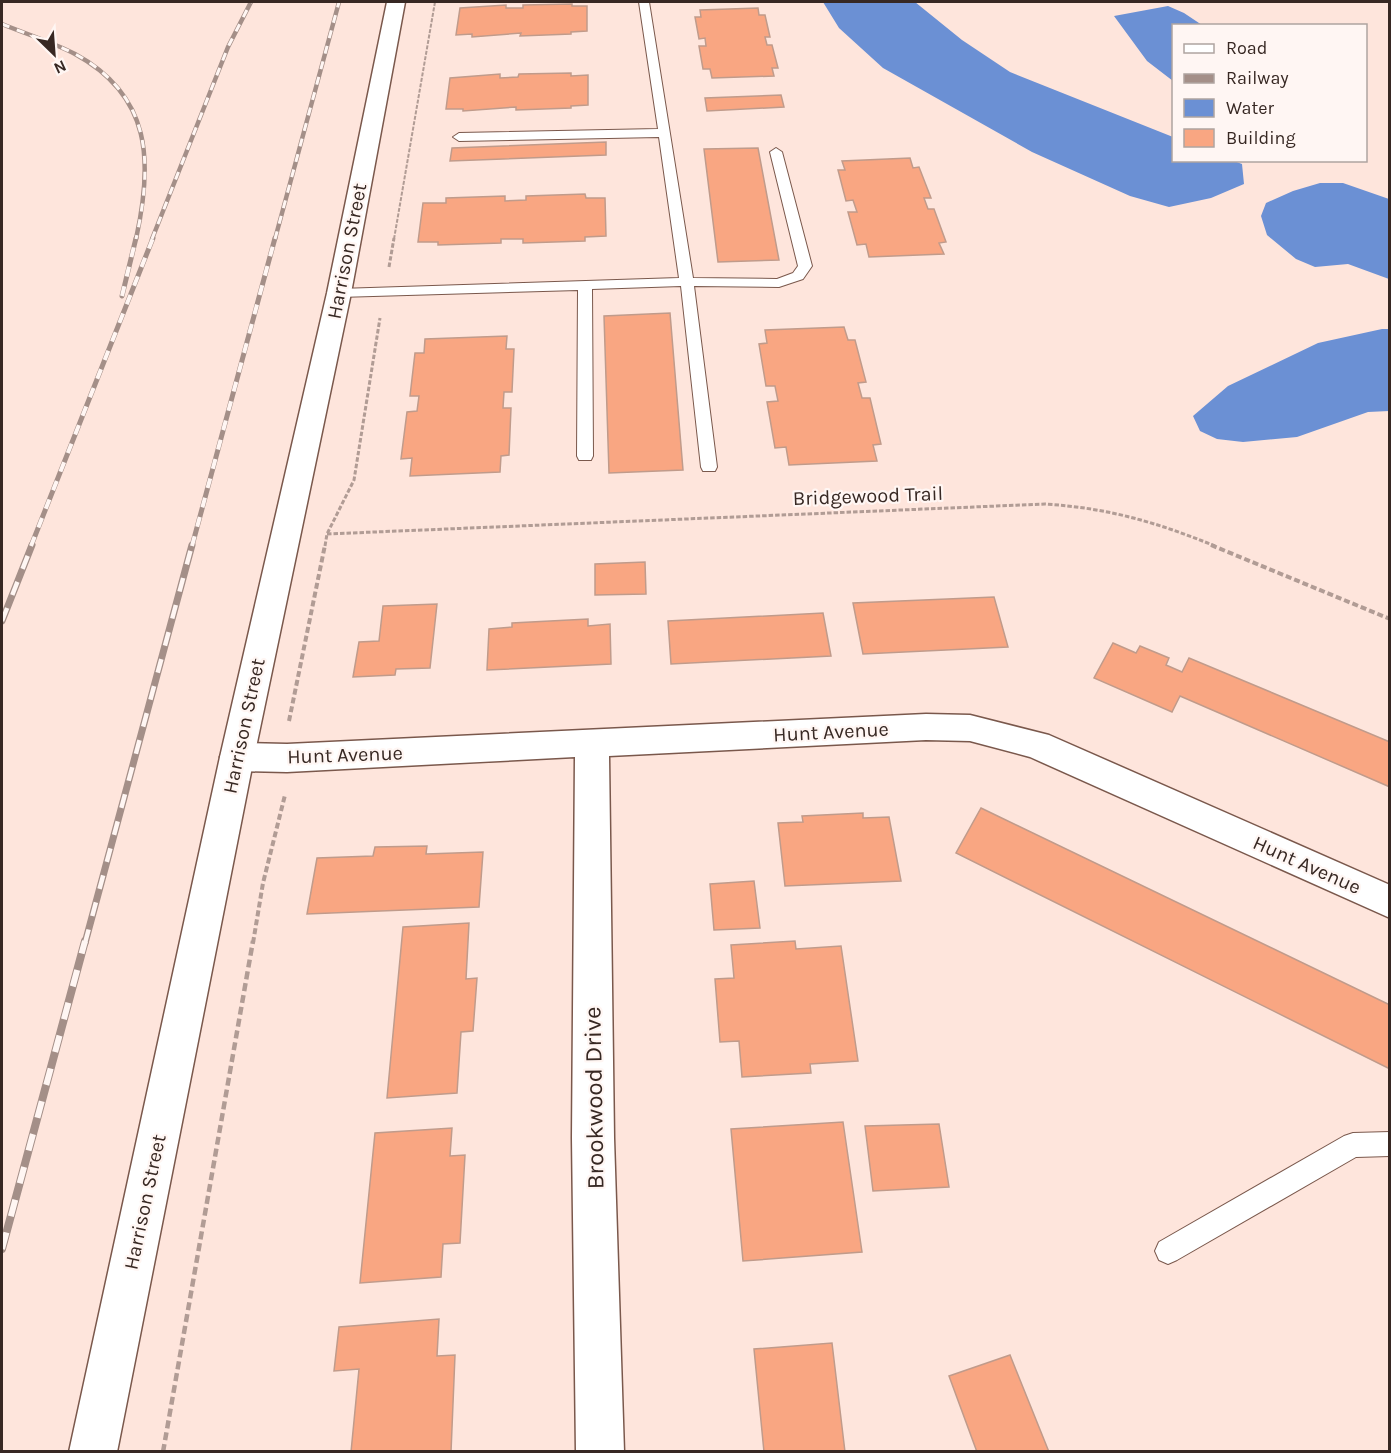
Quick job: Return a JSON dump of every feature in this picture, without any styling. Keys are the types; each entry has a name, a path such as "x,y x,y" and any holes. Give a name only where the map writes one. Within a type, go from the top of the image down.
{"main road":[{"name":"Harrison Street","path":"93,1452 237,757 339,293 396,2"},
{"name":"Hunt Avenue","path":"237,757 288,758 926,727 970,728 1037,745 1389,902"},
{"name":"Brookwood Drive","path":"592,744 593,1138 600,1452"}],"lane":[{"path":"644,2 687,282 709,467"},
{"path":"459,137 663,133"},
{"path":"339,293 687,282 779,282 798,276 805,266 776,152"},
{"path":"585,285 585,456"},
{"path":"1168,1251 1353,1144 1389,1143"}],"path":[{"name":"Bridgewood Trail","path":"288,758 290,711 327,534 1046,504 1089,507 1130,516 1180,532 1389,619"},
{"path":"163,1452 262,883 286,791 288,758"}],"water":[{"path":"823,2 915,2 962,40 1010,72 1172,137 1172,162 1237,162 1242,164 1244,184 1211,198 1169,207 1130,196 1032,152 883,68 839,28"},
{"path":"1168,6 1200,24 1172,24 1172,80 1147,61 1114,16"},
{"path":"1320,183 1343,183 1389,199 1389,279 1348,264 1315,267 1296,259 1267,235 1261,216 1266,203 1293,191"},
{"path":"1389,329 1389,411 1368,412 1297,437 1243,442 1217,439 1200,431 1193,416 1228,386 1318,343"}],"building":[{"path":"572,4 572,6 587,6 587,31 571,32 571,34 520,36 521,33 472,37 472,34 456,35 460,8 506,5 506,8 523,8 523,5"},
{"path":"758,8 759,15 765,15 770,37 765,37 767,45 772,45 778,68 772,68 774,76 712,78 710,69 703,69 699,46 706,46 705,38 699,39 695,17 701,17 700,10"},
{"path":"571,73 571,76 588,75 588,105 571,106 571,108 516,110 516,107 463,111 463,109 446,109 450,78 500,74 500,78 518,77 519,74"},
{"path":"781,95 784,107 707,111 705,98"},
{"path":"606,142 606,155 450,161 452,148"},
{"path":"758,148 779,260 718,262 704,149"},
{"path":"910,158 913,168 919,167 931,198 924,198 928,209 934,209 946,242 939,243 944,254 869,257 866,244 857,245 848,212 857,212 853,200 846,201 838,170 845,170 842,161"},
{"path":"585,194 586,198 605,198 606,236 585,237 585,241 523,243 523,239 501,239 501,243 438,245 438,242 418,242 423,203 446,203 446,198 505,196 505,201 526,200 526,196"},
{"path":"670,313 683,470 609,473 604,316"},
{"path":"844,327 848,340 855,340 866,382 858,383 862,398 870,398 881,444 873,445 877,461 789,465 786,447 775,448 767,402 778,401 775,386 766,386 759,344 767,343 765,330"},
{"path":"507,336 506,349 514,349 512,392 504,392 503,408 511,408 509,455 501,456 500,472 410,476 412,458 401,459 407,412 417,411 419,396 410,396 415,353 424,353 425,339"},
{"path":"645,562 646,594 595,595 595,564"},
{"path":"994,597 1008,647 863,654 853,603"},
{"path":"437,604 430,668 396,669 395,675 353,677 359,642 379,641 383,606"},
{"path":"823,613 831,656 671,664 668,621"},
{"path":"588,619 588,626 610,624 611,664 487,670 489,629 512,627 512,623"},
{"path":"1113,643 1136,653 1140,646 1169,658 1166,665 1182,672 1189,658 1390,742 1390,787 1180,696 1172,712 1094,678"},
{"path":"981,808 1390,1005 1390,1069 956,853"},
{"path":"863,813 863,818 889,817 901,881 785,886 778,823 803,822 802,816"},
{"path":"427,846 426,854 483,852 479,907 307,914 317,858 373,856 375,847"},
{"path":"754,881 760,928 714,930 710,884"},
{"path":"469,923 466,979 477,978 473,1031 461,1032 457,1093 387,1098 403,927"},
{"path":"795,941 796,949 841,946 858,1061 810,1064 811,1073 742,1077 739,1041 720,1042 715,979 734,978 731,945"},
{"path":"843,1122 862,1252 743,1261 731,1129"},
{"path":"939,1124 949,1187 873,1191 865,1126"},
{"path":"452,1128 450,1156 465,1155 460,1243 443,1244 441,1277 360,1283 375,1133"},
{"path":"439,1319 437,1356 455,1355 451,1452 351,1452 359,1369 334,1371 339,1327"},
{"path":"832,1343 845,1452 764,1452 754,1349"},
{"path":"1010,1355 1049,1452 977,1452 949,1376"}],"railway":[{"path":"152,239 228,47 251,2"},
{"path":"275,239 339,2"},
{"path":"2,24 75,54 100,71 119,90 133,111 141,133 144,158 144,184 136,239"},
{"path":"122,296 136,238"},
{"path":"31,546 153,238"},
{"path":"192,546 275,238"},
{"path":"2,621 32,545"},
{"path":"85,943 192,545"},
{"path":"2,1249 85,941"}]}
